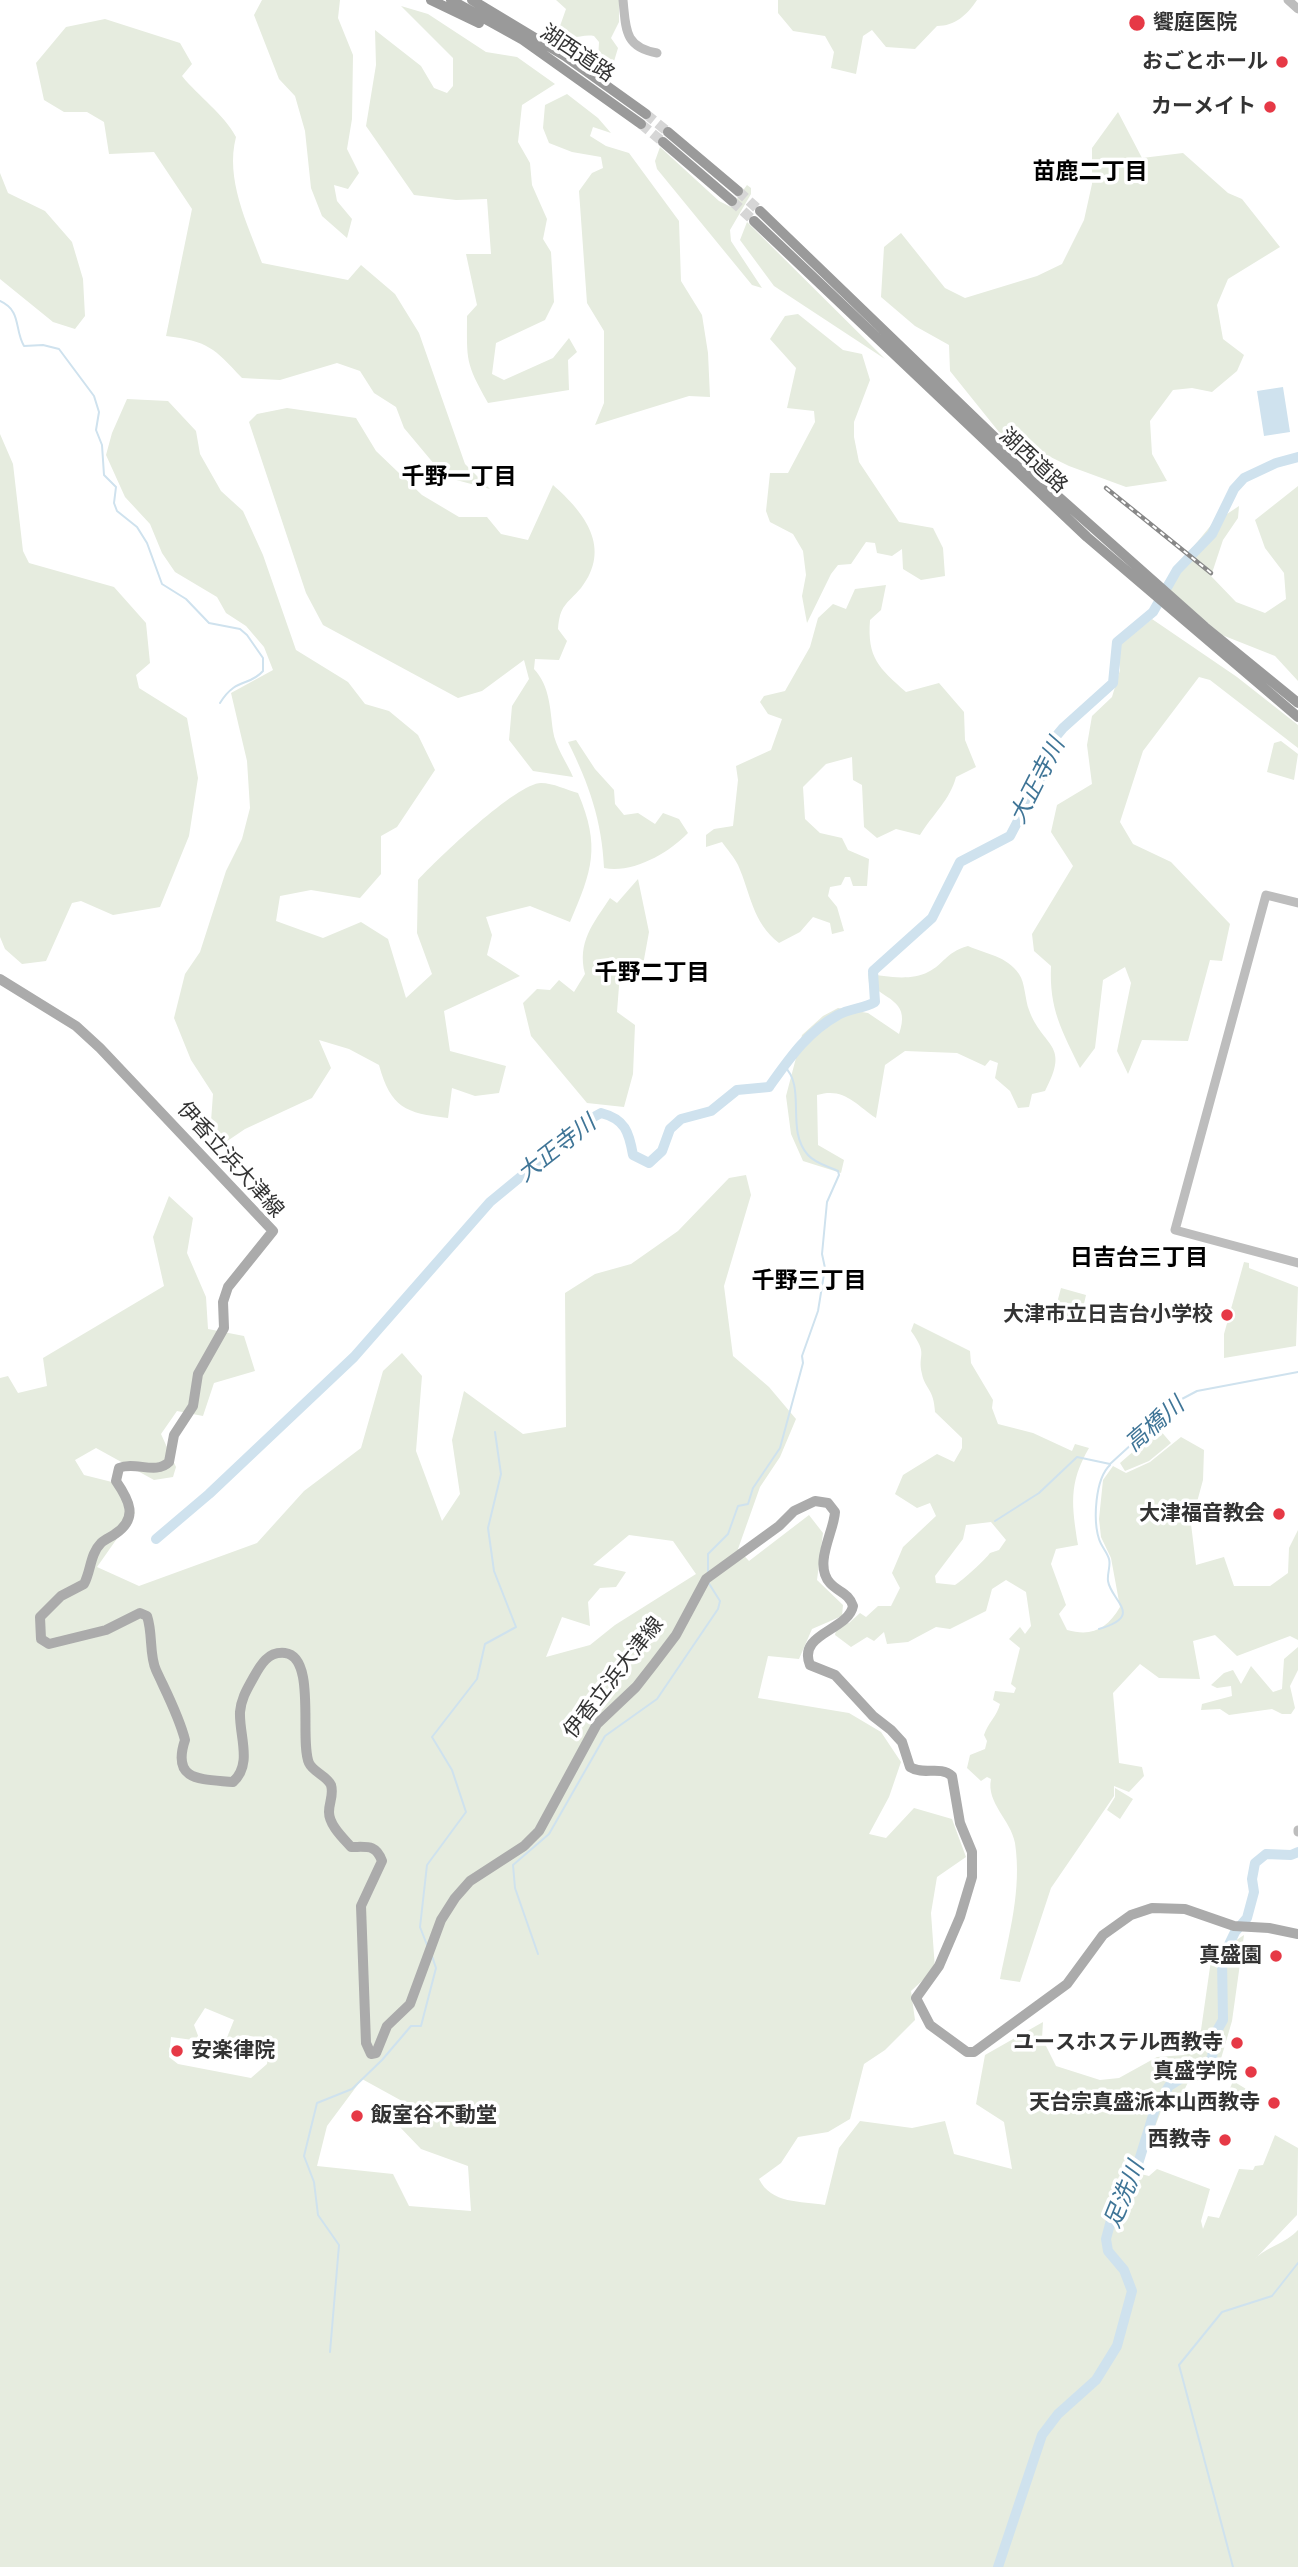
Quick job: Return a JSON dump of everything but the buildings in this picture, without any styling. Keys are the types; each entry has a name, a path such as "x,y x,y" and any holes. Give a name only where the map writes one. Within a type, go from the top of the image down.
{"highway":[{"path":"431,0 550,58"},
{"name":"湖西道路","path":"451,0 550,58 644,119 538,38 472,0"},
{"path":"484,0 538,38"},
{"path":"666,137 735,196"},
{"name":"湖西道路","path":"1298,704 1203,632 1013,469 757,216 1203,632 1298,717"}],"main road":[{"name":"伊香立浜大津線","path":"0,979 76,1026 100,1048 273,1231 228,1287 223,1303 224,1328 198,1374 194,1406 174,1434 169,1462 156,1468 131,1465 119,1468 116,1481 131,1504 131,1514 124,1527 102,1542 93,1554 84,1584 61,1596 40,1617 41,1639 49,1644 106,1630 132,1615 140,1613 147,1616 155,1670 164,1682 170,1707 185,1740 180,1754 182,1768 192,1777 233,1783 244,1766 240,1711 243,1697 263,1661 275,1653 289,1654 298,1661 306,1695 306,1751 309,1764 330,1783 333,1796 329,1813 334,1826 351,1847 372,1847 379,1851 382,1861 361,1906 366,2043 371,2054 376,2053 387,2026 410,2004 441,1920 470,1881 524,1846 540,1831 597,1724 636,1687 676,1635 709,1576 803,1505 823,1502 832,1506 835,1518 826,1549 825,1575 831,1585 851,1601 852,1611 812,1642 808,1660 814,1669 835,1675 873,1716 891,1730 902,1742 910,1767 919,1772 939,1769 952,1776 960,1823 972,1852 972,1877 960,1917 939,1966 916,1998 930,2025 967,2052 984,2047 1067,1984 1104,1936 1131,1915 1153,1908 1185,1909 1239,1927 1269,1928 1298,1934"}],"street":[{"path":"623,0 626,29 634,44 641,50 657,53"},
{"path":"1288,0 1298,9"},
{"path":"1298,904 1266,895 1175,1230 1298,1263"}],"shaded area":[{"path":"262,0 340,0 338,18 353,55 352,119 347,149 359,173 348,189 334,185 337,201 352,219 347,238 322,216 311,188 305,131 295,96 279,79 254,15"},
{"path":"556,0 619,0 619,22 611,38 618,48 612,68 606,70 598,60 599,42 594,36 566,36 560,26 566,9"},
{"path":"778,0 977,0 960,19 937,26 915,49 886,47 872,30 863,36 856,74 831,68 834,52 825,36 793,31 778,13"},
{"path":"401,6 428,14 486,52 517,57 555,84 522,105 518,142 530,163 532,185 547,219 543,239 551,252 554,302 545,320 496,343 492,374 504,380 553,358 569,338 577,352 568,360 569,390 488,403 471,369 467,316 477,305 466,254 491,254 487,199 456,200 414,195 366,126 376,65 375,30 421,66 434,88 447,93 453,86 453,58"},
{"path":"105,19 180,43 192,64 182,76 224,120 236,137 233,153 235,185 262,263 348,280 361,265 395,294 419,333 465,464 490,489 445,477 404,428 396,407 374,393 360,371 337,363 280,380 242,378 209,348 192,340 166,336 192,209 154,152 109,154 104,122 87,112 64,112 44,100 36,63 66,27"},
{"path":"567,94 598,118 611,133 593,127 590,136 606,146 629,153 679,221 681,281 702,315 708,353 710,397 689,396 595,425 604,403 604,331 587,303 579,191 592,173 603,168 601,157 572,152 549,143 543,128 545,105"},
{"path":"1118,112 1142,158 1183,153 1228,193 1242,199 1280,247 1228,279 1217,305 1223,339 1244,355 1237,371 1212,392 1192,388 1173,390 1150,421 1152,454 1167,481 1126,487 1069,466 999,432 950,371 949,345 915,326 881,297 884,247 901,233 945,288 965,298 1037,276 1062,264 1084,220 1092,184 1092,148"},
{"path":"660,147 719,201 731,207 747,185 751,188 751,194 730,230 731,241 762,288 752,285 657,169 655,161"},
{"path":"0,173 8,193 45,211 72,242 83,279 85,316 75,329 53,322 0,279"},
{"path":"747,222 885,359 774,286 740,240"},
{"path":"798,314 843,350 862,354 870,380 854,422 859,462 899,522 933,528 943,548 945,576 921,580 903,569 902,549 892,556 877,553 875,543 866,542 851,564 838,565 831,574 807,623 802,596 806,575 803,551 793,534 770,522 766,511 770,473 788,473 815,422 814,411 787,408 796,368 770,339 785,316"},
{"path":"127,399 168,401 196,431 200,454 221,491 243,511 263,555 296,650 348,682 365,704 389,711 418,735 435,770 397,827 381,836 381,874 360,898 311,890 280,896 276,921 323,938 361,922 388,939 406,998 432,974 417,933 418,880 497,808 530,786 546,783 578,793 590,829 591,859 584,888 570,922 530,906 486,917 492,935 487,955 520,976 444,1011 450,1051 506,1066 499,1093 475,1096 452,1088 448,1118 421,1114 402,1106 395,1099 379,1065 349,1049 319,1040 331,1068 312,1098 245,1129 217,1148 210,1135 213,1094 191,1060 174,1018 185,974 200,952 226,871 242,839 250,808 247,761 231,693 273,670 264,647 246,626 226,613 217,597 175,572 162,553 150,524 125,497 106,455 112,433"},
{"path":"287,408 356,418 376,451 422,495 459,517 487,517 501,534 528,540 553,485 575,507 591,532 594,559 581,588 560,615 558,629 567,641 559,660 535,659 534,669 546,690 554,737 573,777 533,771 509,740 512,706 529,679 524,660 482,691 458,698 323,625 306,593 249,422 257,414"},
{"path":"0,434 13,464 23,551 29,563 114,587 146,623 150,663 136,675 139,688 187,718 198,778 189,836 160,907 113,915 81,901 72,903 46,961 22,964 5,949 0,937"},
{"path":"1298,486 1298,681 1275,656 1222,635 1163,584 1212,524 1239,506 1238,518 1223,540 1211,576 1236,602 1265,613 1286,599 1284,573 1265,548 1255,520"},
{"path":"886,585 881,610 870,620 873,653 882,669 906,692 939,683 964,712 965,740 976,767 956,777 945,800 920,835 896,829 877,838 864,827 862,785 853,780 852,757 826,764 803,787 805,819 820,833 842,838 848,850 869,859 867,886 853,886 850,877 845,877 841,885 830,887 828,896 837,907 844,931 832,934 830,923 813,917 800,932 779,943 758,917 735,859 722,842 706,847 706,835 714,829 733,826 738,780 736,766 771,750 782,719 768,714 760,702 764,696 785,691 810,647 818,618 833,604 846,609 855,589"},
{"path":"1152,619 1237,677 1298,725 1298,748 1210,680 1199,677 1143,751 1120,822 1133,844 1171,862 1230,924 1222,961 1210,960 1188,1041 1142,1040 1128,1074 1117,1051 1131,983 1125,967 1103,980 1095,1048 1080,1068 1062,1031 1055,1007 1051,966 1034,951 1032,934 1073,866 1051,832 1057,805 1092,784 1087,745 1092,716 1112,697 1120,670 1118,646"},
{"path":"576,740 595,769 614,790 615,804 624,815 638,813 655,824 663,813 679,819 688,833 671,848 638,865 604,868 593,803 568,742"},
{"path":"1281,741 1298,754 1294,780 1267,772 1274,743"},
{"path":"638,879 649,932 643,965 621,960 617,1012 635,1025 633,1074 624,1107 587,1103 531,1036 523,1003 537,989 550,990 559,980 574,992 585,974 583,952 593,925 610,898 617,903"},
{"path":"968,946 1002,959 1021,977 1029,1010 1055,1054 1052,1075 1045,1091 1032,1094 1029,1107 1018,1108 1010,1091 995,1078 998,1063 990,1060 985,1066 957,1053 905,1051 885,1065 876,1118 842,1095 817,1095 818,1145 844,1160 841,1173 803,1161 791,1134 786,1096 802,1035 823,1016 838,1008 868,1013 899,1034 902,1024 900,1009 891,999 869,984 868,973 914,977 934,969 954,952"},
{"path":"746,1175 751,1195 724,1286 733,1356 769,1387 796,1419 780,1457 760,1487 738,1549 749,1561 809,1515 823,1533 817,1580 843,1605 842,1616 812,1629 799,1659 768,1656 758,1698 849,1713 881,1732 901,1762 889,1797 869,1834 886,1838 914,1808 952,1819 966,1857 937,1877 931,1913 935,1969 911,1991 915,2020 885,2050 864,2064 850,2119 828,2132 798,2137 781,2163 759,2179 764,2187 779,2197 825,2205 839,2148 860,2121 912,2128 945,2121 954,2154 1012,2169 1004,2122 976,2104 985,2055 1043,2022 1042,2038 1056,2066 1100,2080 1119,2078 1157,2057 1184,2055 1201,2030 1211,1960 1209,1944 1223,1949 1244,1935 1232,2021 1220,2062 1202,2082 1190,2078 1182,2095 1165,2101 1137,2173 1149,2176 1157,2169 1210,2189 1201,2221 1203,2229 1208,2216 1219,2218 1239,2169 1253,2170 1255,2166 1263,2165 1275,2135 1298,2148 1297,2215 1255,2259 1298,2230 1298,2567 0,2567 0,1378 8,1376 18,1393 47,1386 43,1358 164,1286 153,1237 169,1196 193,1218 187,1253 206,1297 208,1329 244,1336 255,1371 214,1383 203,1416 177,1411 161,1434 176,1467 173,1477 154,1480 96,1448 75,1460 84,1475 112,1482 135,1513 97,1567 139,1586 257,1543 304,1491 361,1448 383,1371 402,1353 422,1376 416,1451 442,1521 460,1494 452,1440 464,1391 523,1434 566,1427 565,1293 595,1274 631,1264 678,1231 729,1178","holes":["629,1535 673,1541 696,1574 615,1625 590,1645 546,1657 562,1617 590,1626 588,1602 600,1588 616,1587 626,1572 593,1565","205,2008 234,2020 226,2040 243,2035 270,2039 267,2064 251,2078 178,2064 169,2057 171,2037 200,2041 194,2025","362,2079 402,2101 397,2124 421,2149 468,2166 471,2211 409,2206 393,2174 317,2166 327,2126"]},
{"path":"1244,1262 1249,1263 1249,1268 1298,1287 1296,1346 1224,1358 1224,1334"},
{"path":"1061,1288 1086,1295 1080,1321 1075,1324 1057,1319 1054,1314"},
{"path":"914,1323 970,1351 971,1363 993,1400 992,1408 998,1424 1033,1433 1072,1451 1075,1444 1089,1448 1082,1461 1073,1495 1078,1545 1056,1549 1051,1564 1066,1605 1059,1614 1067,1630 1091,1632 1098,1629 1110,1621 1120,1607 1111,1558 1101,1537 1099,1519 1103,1480 1113,1466 1126,1473 1150,1462 1181,1437 1204,1450 1203,1480 1191,1524 1196,1565 1224,1557 1234,1586 1270,1586 1288,1573 1289,1548 1298,1530 1298,1640 1290,1636 1237,1656 1215,1635 1193,1641 1200,1679 1159,1678 1140,1664 1113,1693 1119,1763 1142,1767 1144,1776 1129,1792 1114,1786 1114,1796 1051,1888 1020,1982 1000,1979 1016,1895 1015,1843 992,1796 991,1779 987,1777 981,1781 967,1768 970,1755 985,1749 987,1741 984,1735 1000,1704 993,1700 995,1691 1014,1693 1016,1688 1011,1684 1020,1648 1009,1639 1020,1627 1025,1634 1031,1626 1026,1592 1006,1580 992,1589 986,1611 950,1629 936,1627 908,1642 887,1644 884,1632 874,1641 867,1637 851,1647 835,1635 837,1625 849,1623 860,1613 866,1617 878,1606 891,1606 900,1588 892,1573 903,1547 936,1516 930,1503 917,1508 895,1494 903,1475 937,1454 954,1462 962,1448 962,1438 935,1412 933,1398 922,1374 921,1350 911,1331","holes":["991,1522 1006,1540 999,1550 990,1553 955,1585 936,1583 935,1576 963,1539 966,1525"]},
{"path":"1159,1429 1171,1443 1149,1461 1125,1471 1120,1463"},
{"path":"1298,1647 1298,1670 1290,1686 1295,1708 1291,1714 1282,1714 1272,1709 1229,1715 1220,1709 1201,1710 1202,1704 1232,1696 1231,1686 1217,1688 1211,1685 1224,1673 1233,1670 1241,1684 1251,1666 1273,1692 1282,1689 1284,1659"},
{"path":"1115,1788 1133,1799 1120,1819 1107,1810 1115,1797"},
{"path":"1233,2081 1256,2095 1252,2109 1226,2098"}],"water":[{"path":"1283,387 1290,432 1264,436 1257,391"}],"waterway":[{"path":"0,301 15,315 24,346 43,345 59,349 94,396 99,412 96,430 102,445 104,475 116,487 114,503 117,511 137,527 147,543 162,584 186,599 209,623 240,629 263,658 263,671 232,689 220,703"},
{"name":"大正寺川","path":"156,1539 209,1494 354,1357 490,1202 592,1118 601,1113 616,1119 627,1133 633,1155 649,1163 662,1151 670,1129 681,1119 711,1111 737,1090 769,1087 799,1047 817,1029 843,1013 875,1002 873,971 932,918 960,862 1010,836 1042,775 1053,740 1113,683 1117,642 1153,612 1177,570 1212,534 1234,489 1244,478 1276,463 1298,457"},
{"path":"708,1573 708,1554 728,1534 738,1506 748,1504 753,1488 780,1448 803,1363 802,1356 818,1311 825,1268 822,1254 827,1202 839,1175 838,1171 811,1158 801,1145 796,1121 794,1085 784,1066"},
{"name":"高橋川","path":"995,1521 1039,1493 1077,1457 1110,1464 1180,1400 1197,1391 1298,1372"},
{"path":"427,1945 420,1927 427,1865 466,1812 452,1770 432,1737 477,1679 485,1644 516,1627 494,1571 488,1528 501,1474 495,1432"},
{"path":"1099,1629 1113,1624 1123,1613 1110,1588 1109,1559 1099,1539 1096,1521 1098,1490 1110,1465"},
{"path":"538,1954 515,1888 513,1865 549,1834 605,1736 657,1699 718,1609 720,1601 708,1582"},
{"name":"足洗川","path":"998,2567 1042,2435 1058,2414 1096,2380 1117,2346 1132,2291 1124,2270 1108,2251 1106,2239 1114,2209 1133,2180 1155,2109 1169,2086 1212,2059 1214,2036 1223,2020 1222,1959 1235,1932 1247,1918 1254,1892 1252,1879 1255,1863 1266,1854 1291,1855 1298,1852"},
{"path":"330,2352 339,2245 318,2215 314,2182 304,2156 317,2103 352,2089 411,2026 421,2026 436,1968 432,1956"},
{"path":"1233,2567 1179,2365 1222,2312 1272,2296 1298,2263"}],"tunnel":[{"path":"646,114 668,132"},
{"path":"641,124 663,142"},
{"path":"738,191 760,211"},
{"path":"732,201 754,221"}],"railway":[{"path":"1106,488 1211,573"}],"place":[{"name":"饗庭医院","path":"1137,23"},
{"name":"おごとホール","path":"1282,62"},
{"name":"カーメイト","path":"1270,107"},
{"name":"大津市立日吉台小学校","path":"1227,1315"},
{"name":"大津福音教会","path":"1279,1514"},
{"name":"真盛園","path":"1276,1956"},
{"name":"ユースホステル西教寺","path":"1237,2043"},
{"name":"安楽律院","path":"177,2051"},
{"name":"真盛学院","path":"1251,2072"},
{"name":"天台宗真盛派本山西教寺","path":"1274,2103"},
{"name":"飯室谷不動堂","path":"357,2116"},
{"name":"西教寺","path":"1225,2140"}],"district":[{"name":"苗鹿二丁目","path":"1090,173"},
{"name":"千野一丁目","path":"459,478"},
{"name":"千野二丁目","path":"652,974"},
{"name":"日吉台三丁目","path":"1139,1259"},
{"name":"千野三丁目","path":"809,1282"}]}
